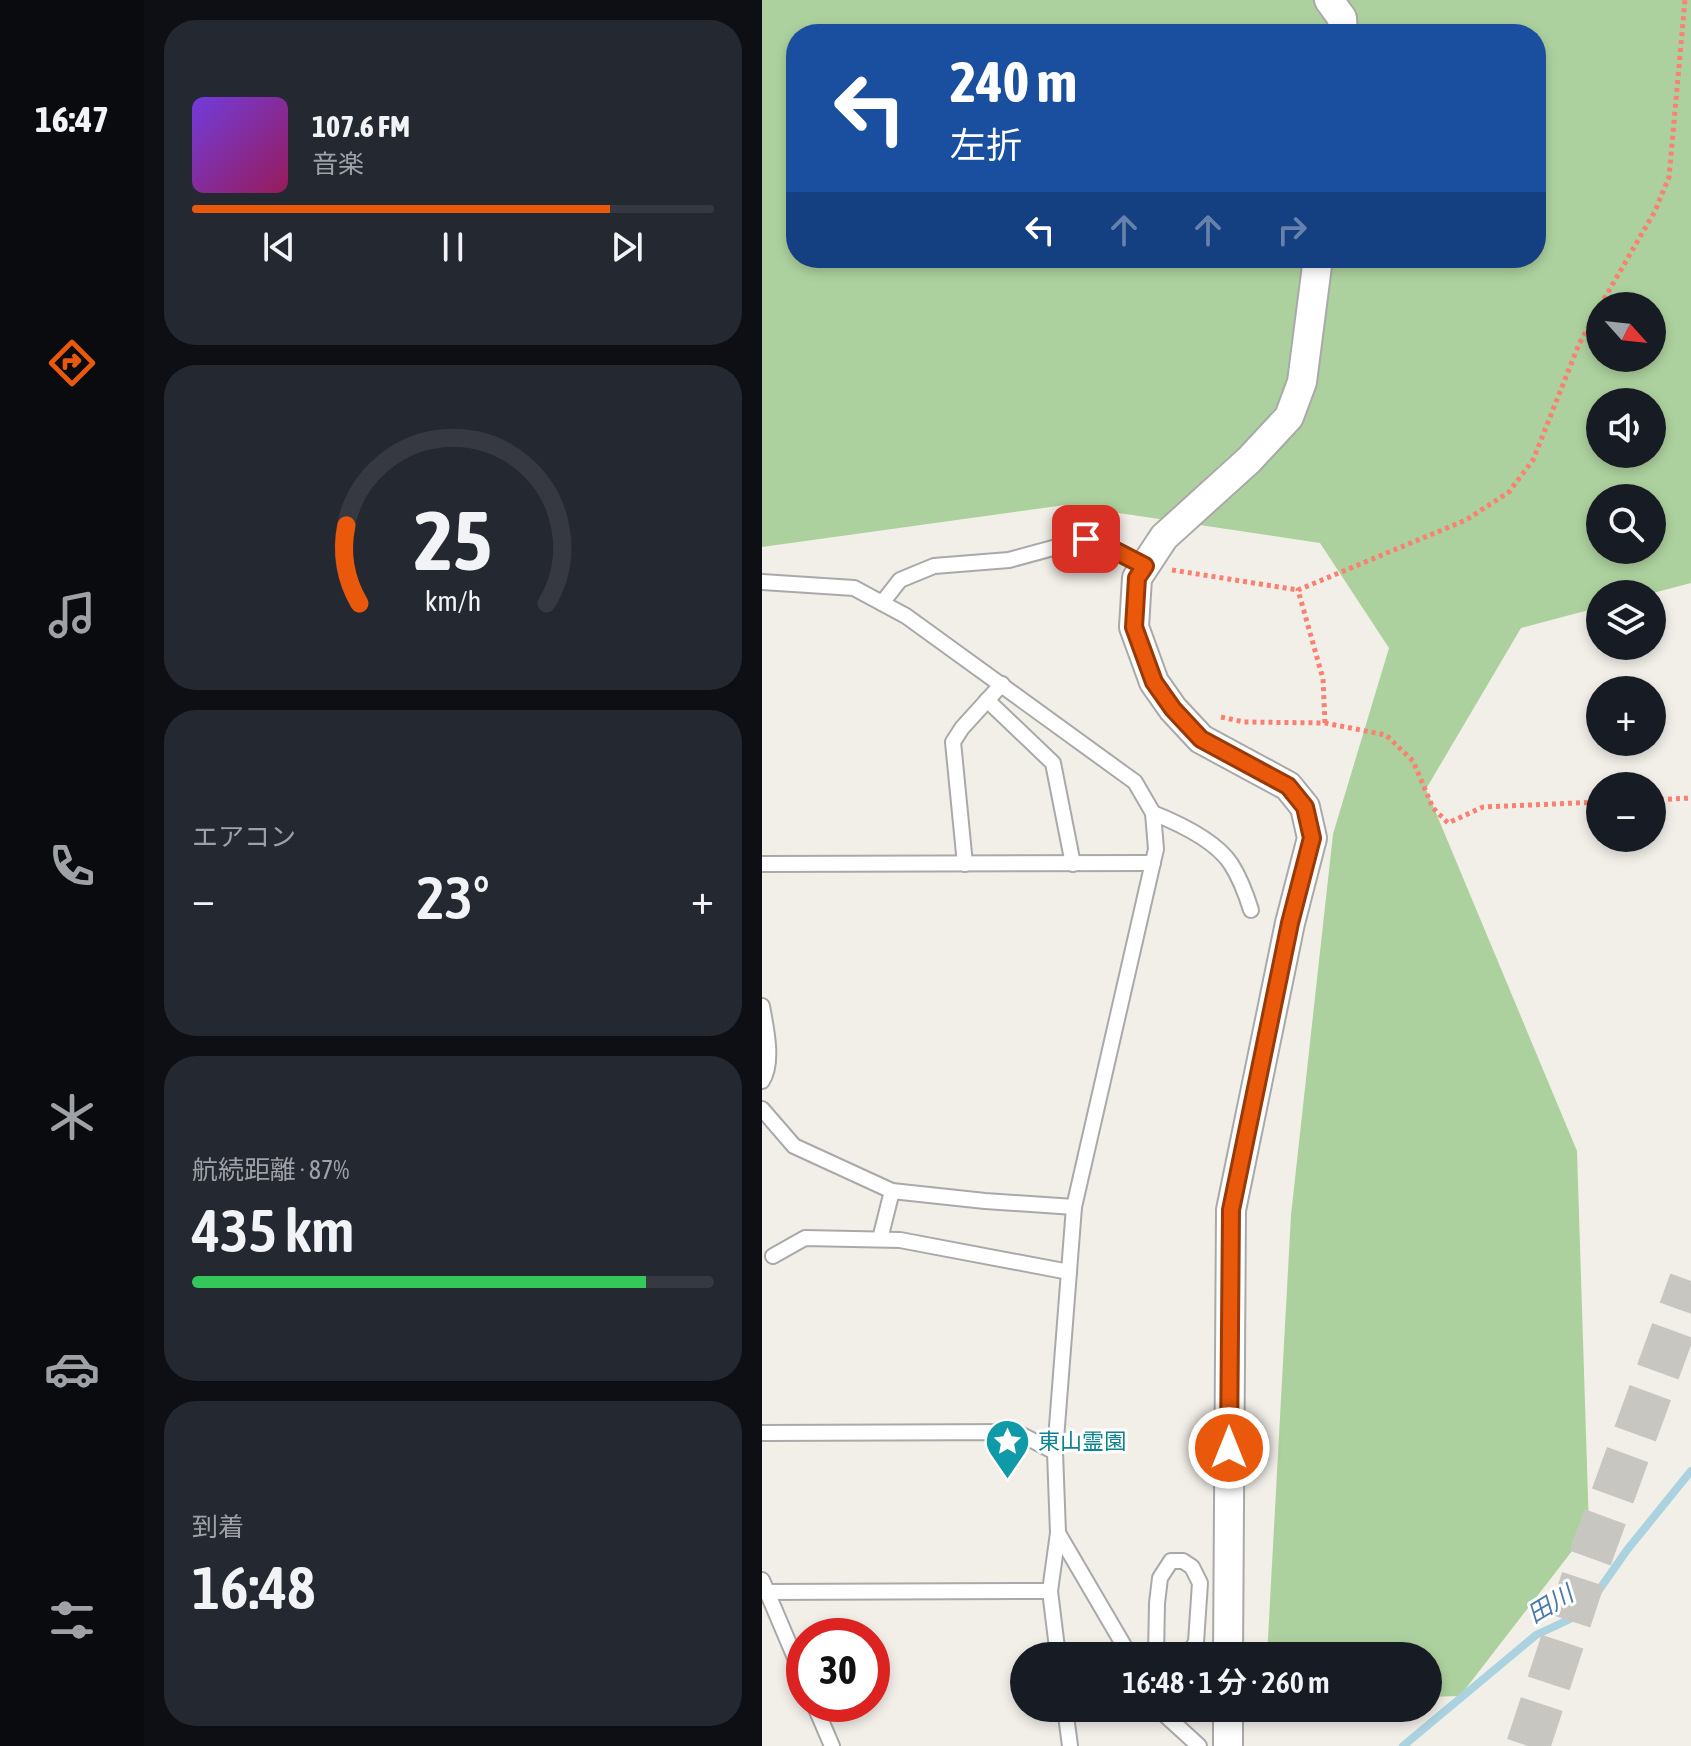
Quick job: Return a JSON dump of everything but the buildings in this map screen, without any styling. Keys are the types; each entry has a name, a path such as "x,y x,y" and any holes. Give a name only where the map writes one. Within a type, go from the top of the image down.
{"street":[{"path":"1329,0 1342,18 1342,24"},
{"path":"1228,1642 1231,1210 1290,923 1312,838 1305,807 1288,786 1201,739 1173,709 1154,682 1134,627 1137,578 1164,537 1249,460 1289,417 1302,382 1317,268"},
{"path":"1228,1722 1228,1746"}],"lane":[{"path":"882,603 900,580 934,566 1009,560 1086,539 1145,566"},
{"path":"762,582 854,588 906,616 1135,782 1153,813 1156,849 1074,1207 1055,1452 1058,1533 1050,1591 1056,1642"},
{"path":"965,864 953,742 1002,684"},
{"path":"987,700 1053,763 1073,864"},
{"path":"1153,813 1208,842 1230,862 1251,910"},
{"path":"762,864 1153,863"},
{"path":"762,1006 767,1030 768,1072 762,1081"},
{"path":"762,1109 794,1146 892,1191 1074,1207"},
{"path":"880,1239 892,1191"},
{"path":"773,1256 805,1238 900,1240 1069,1272"},
{"path":"762,1433 1016,1432 1055,1452"},
{"path":"1058,1533 1122,1642"},
{"path":"1156,1642 1160,1578 1171,1561 1183,1561 1192,1567 1200,1583 1196,1642"},
{"path":"786,1638 764,1588 1050,1591"},
{"path":"822,1722 832,1746"},
{"path":"1067,1722 1070,1746"},
{"path":"1173,1722 1199,1746"}],"path":[{"path":"1608,292 1655,211 1669,177 1685,0"},
{"path":"1145,566 1298,590 1466,520 1509,492 1533,460 1586,331"},
{"path":"1298,590 1323,679 1325,723"},
{"path":"1215,716 1244,722 1325,723 1386,735 1413,761 1433,808 1448,823 1483,807 1586,803"},
{"path":"1666,799 1691,798"}],"green space":[{"path":"762,0 1691,0 1691,583 1666,590 1666,580 1586,580 1586,611 1521,628 1426,789 1577,1151 1589,1529 1460,1696 1442,1697 1442,1642 1268,1642 1291,1215 1333,834 1389,648 1320,543 1065,505 762,547"}],"waterway":[{"name":"田川","path":"1403,1746 1536,1635 1583,1613 1627,1550 1691,1471"}],"tunnel":[{"path":"1528,1746 1590,1558 1691,1281"}],"place":[{"name":"東山霊園","path":"1007,1480"}],"route":[{"path":"1086,539 1145,566 1137,578 1134,627 1154,682 1173,709 1201,739 1288,786 1305,807 1312,838 1290,923 1231,1210 1229,1448"}]}
